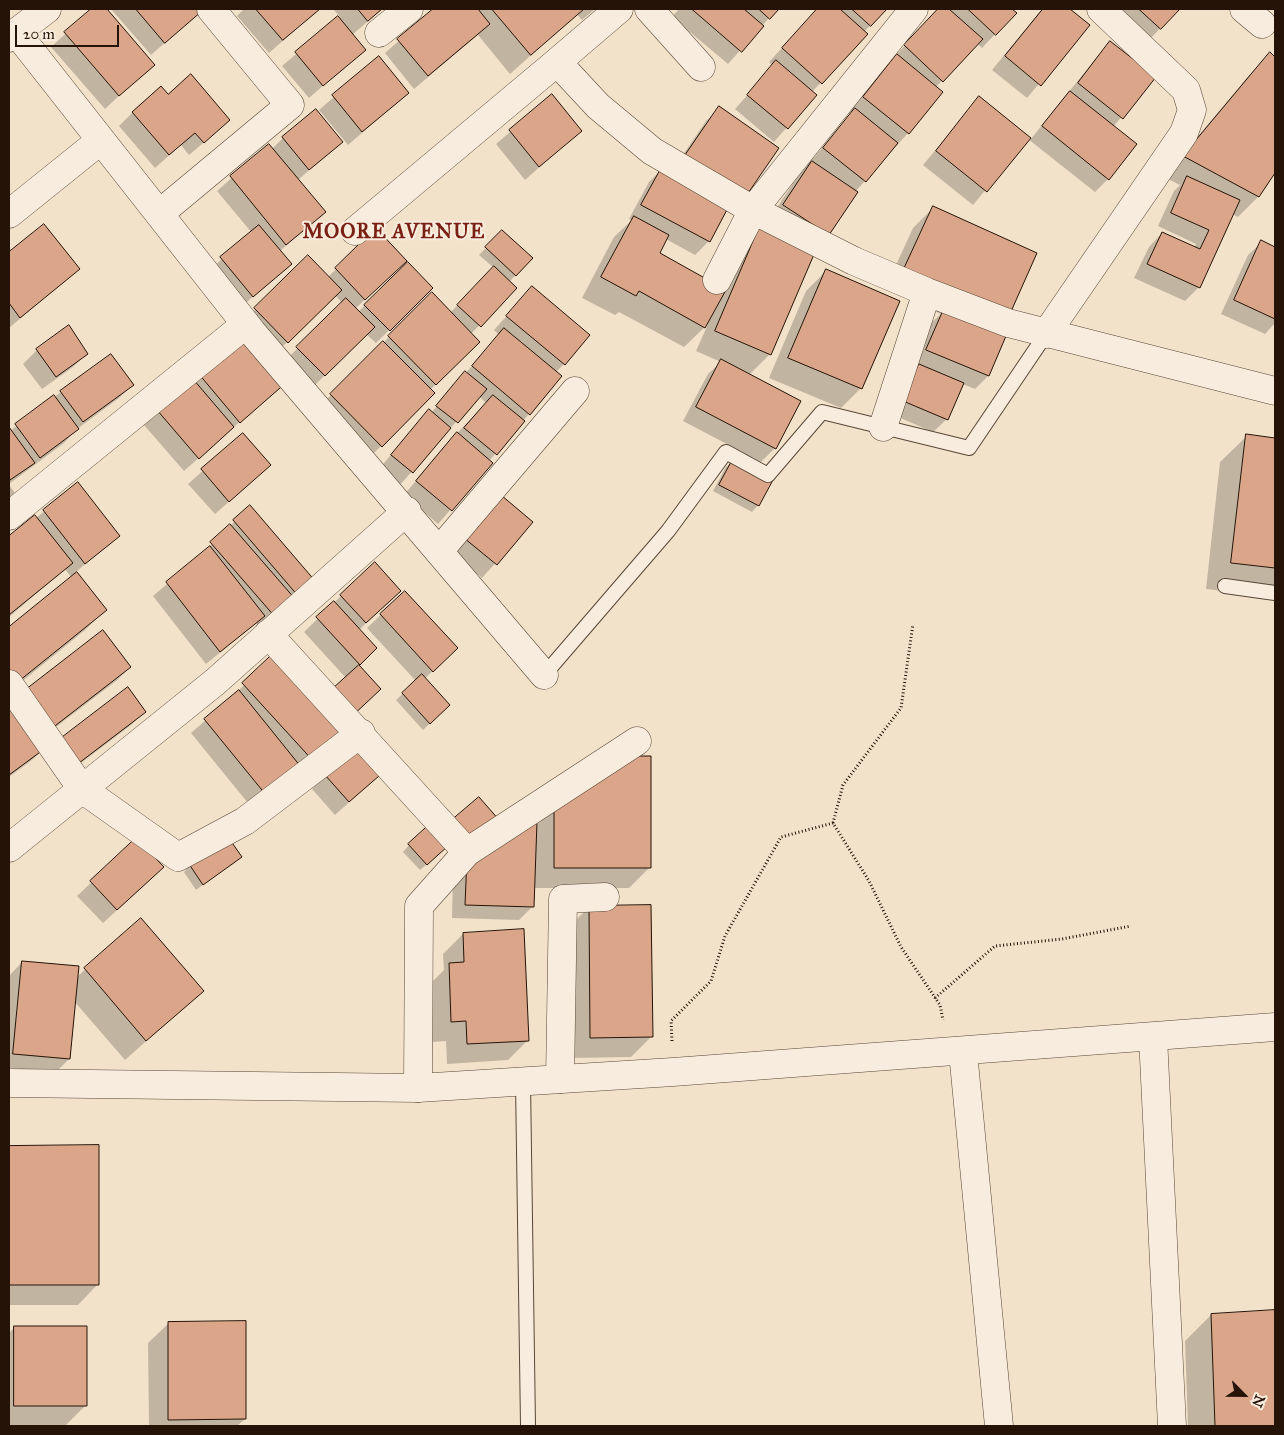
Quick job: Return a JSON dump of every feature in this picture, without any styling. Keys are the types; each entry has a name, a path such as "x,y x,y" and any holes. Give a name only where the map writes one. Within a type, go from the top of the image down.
{"street":[{"path":"47,9 13,35 101,140 246,324 407,511 544,675"},
{"path":"160,214 289,108 290,104 211,9"},
{"path":"379,33 409,9"},
{"path":"355,231 619,9"},
{"path":"649,9 701,66"},
{"path":"717,280 753,210 914,9"},
{"path":"1046,334 1184,133 1192,110 1186,90 1101,9"},
{"path":"557,62 598,106 652,151 753,210 854,261 1008,323 1275,390"},
{"path":"9,214 101,140"},
{"path":"883,427 927,292"},
{"path":"9,516 246,324"},
{"path":"439,550 575,391"},
{"path":"9,848 215,682 407,511"},
{"path":"268,634 361,733 467,852"},
{"path":"9,684 82,789 178,856 245,821 361,733"},
{"path":"418,1088 420,906 467,852 637,741"},
{"path":"560,1079 563,899 605,897"},
{"path":"9,1083 418,1088 673,1072 1275,1028"},
{"path":"1153,1037 1172,1426"},
{"path":"956,1052 999,1426"}],"lane":[{"path":"544,675 668,530 726,452 768,475 822,412 969,448 1046,334"},
{"path":"1225,586 1275,593"},
{"path":"523,1082 528,1426"}],"path":[{"path":"913,624 901,708 843,785 834,823 869,881 901,947 940,1005 956,1052"},
{"path":"673,1072 671,1021 711,981 724,936 781,836 834,823"},
{"path":"935,998 995,946 1062,939 1131,926"}],"building":[{"path":"91,9 107,9 155,65 119,96 64,32"},
{"path":"136,9 200,9 202,11 165,43"},
{"path":"256,9 320,9 283,40"},
{"path":"358,9 382,9 368,21"},
{"path":"433,9 478,9 490,24 428,76 397,39"},
{"path":"492,9 584,9 531,55"},
{"path":"692,9 744,9 764,26 742,52"},
{"path":"759,9 779,9 770,19"},
{"path":"817,9 840,9 868,34 822,84 782,48"},
{"path":"852,9 887,9 871,26"},
{"path":"938,9 949,9 983,39 943,82 904,45"},
{"path":"968,9 1012,9 1017,13 996,35"},
{"path":"1043,9 1070,9 1090,25 1041,86 1005,56"},
{"path":"1139,9 1180,9 1161,29"},
{"path":"338,16 366,50 323,86 295,52"},
{"path":"1110,41 1156,77 1123,119 1078,83"},
{"path":"1270,52 1275,57 1275,173 1259,197 1183,156"},
{"path":"897,54 943,92 909,134 863,97"},
{"path":"379,56 409,93 362,132 332,95"},
{"path":"776,60 817,95 788,129 747,95"},
{"path":"191,74 230,120 204,143 195,133 169,155 132,112 161,86 168,94"},
{"path":"1070,91 1137,144 1109,180 1042,126"},
{"path":"552,94 582,131 539,167 509,130"},
{"path":"979,96 1031,138 987,192 936,151"},
{"path":"719,106 779,148 744,199 684,157"},
{"path":"855,108 898,143 866,182 823,148"},
{"path":"316,109 343,142 309,170 282,137"},
{"path":"269,144 326,212 286,245 230,176"},
{"path":"812,161 858,192 829,235 783,205"},
{"path":"662,167 730,204 710,242 641,205"},
{"path":"1187,176 1240,200 1200,288 1147,264 1162,232 1200,249 1209,230 1171,213"},
{"path":"933,206 1037,253 1009,316 904,269"},
{"path":"634,216 669,235 660,253 726,290 705,328 639,291 636,296 601,277"},
{"path":"762,221 818,245 771,355 715,331"},
{"path":"44,224 80,269 20,318 9,303 9,252"},
{"path":"259,225 292,264 253,297 220,257"},
{"path":"376,228 407,261 365,300 335,268"},
{"path":"502,230 533,258 516,276 485,247"},
{"path":"1261,240 1275,247 1275,319 1234,300"},
{"path":"308,255 342,290 288,343 254,308"},
{"path":"408,262 433,288 390,331 364,305"},
{"path":"494,266 517,288 481,327 457,305"},
{"path":"826,269 900,301 862,389 788,358"},
{"path":"532,286 590,335 565,365 506,316"},
{"path":"432,292 480,342 436,385 388,336"},
{"path":"346,298 375,327 325,376 296,347"},
{"path":"944,309 1006,336 989,376 926,350"},
{"path":"69,325 88,354 56,377 36,349"},
{"path":"504,328 562,376 530,415 472,366"},
{"path":"245,332 288,381 240,423 198,373"},
{"path":"383,341 435,393 382,447 330,394"},
{"path":"111,354 134,385 83,422 60,391"},
{"path":"721,359 801,401 776,449 696,407"},
{"path":"919,364 964,383 948,420 903,401"},
{"path":"465,371 487,389 458,423 436,406"},
{"path":"193,379 234,427 199,459 157,410"},
{"path":"54,395 79,429 40,458 15,424"},
{"path":"493,395 525,421 497,455 464,428"},
{"path":"429,409 451,428 413,473 391,455"},
{"path":"9,427 35,463 10,480 9,478"},
{"path":"457,432 493,463 452,511 416,481"},
{"path":"243,433 271,465 229,502 201,469"},
{"path":"1246,434 1275,438 1275,568 1231,563"},
{"path":"733,459 773,480 759,506 719,485"},
{"path":"78,482 120,536 85,564 43,510"},
{"path":"501,495 533,522 497,565 464,538"},
{"path":"250,505 316,582 299,597 233,520"},
{"path":"35,515 73,563 9,615 9,536"},
{"path":"230,524 296,600 276,618 210,542"},
{"path":"210,546 265,616 220,652 166,582"},
{"path":"375,562 401,591 366,623 340,595"},
{"path":"77,572 107,610 19,681 9,669 9,627"},
{"path":"405,591 458,648 433,672 380,614"},
{"path":"334,601 377,648 360,665 316,617"},
{"path":"103,630 131,667 51,729 23,692"},
{"path":"277,650 351,731 316,764 242,683"},
{"path":"359,665 381,689 349,719 327,694"},
{"path":"422,674 450,705 430,724 402,693"},
{"path":"128,687 146,712 79,763 60,739"},
{"path":"239,690 301,767 266,795 204,719"},
{"path":"15,704 47,747 9,775 9,708"},
{"path":"363,741 387,769 349,802 325,775"},
{"path":"626,756 651,756 651,868 554,868 554,805"},
{"path":"479,797 500,821 473,844 452,820"},
{"path":"537,822 534,907 465,905 467,857"},
{"path":"430,824 449,845 427,865 408,844"},
{"path":"228,837 242,857 203,885 189,864"},
{"path":"136,838 164,867 117,910 90,881"},
{"path":"651,905 653,1037 590,1038 589,906"},
{"path":"141,918 204,991 146,1041 84,968"},
{"path":"524,929 529,1041 467,1044 466,1021 451,1022 449,963 464,962 463,933"},
{"path":"22,961 79,966 70,1059 13,1054"},
{"path":"99,1145 99,1285 9,1285 9,1146"},
{"path":"1275,1310 1275,1426 1215,1426 1211,1314"},
{"path":"246,1321 246,1419 168,1420 168,1322"},
{"path":"14,1326 87,1326 87,1406 14,1406"}],"district":[{"name":"MOORE AVENUE","path":"394,233"}]}
